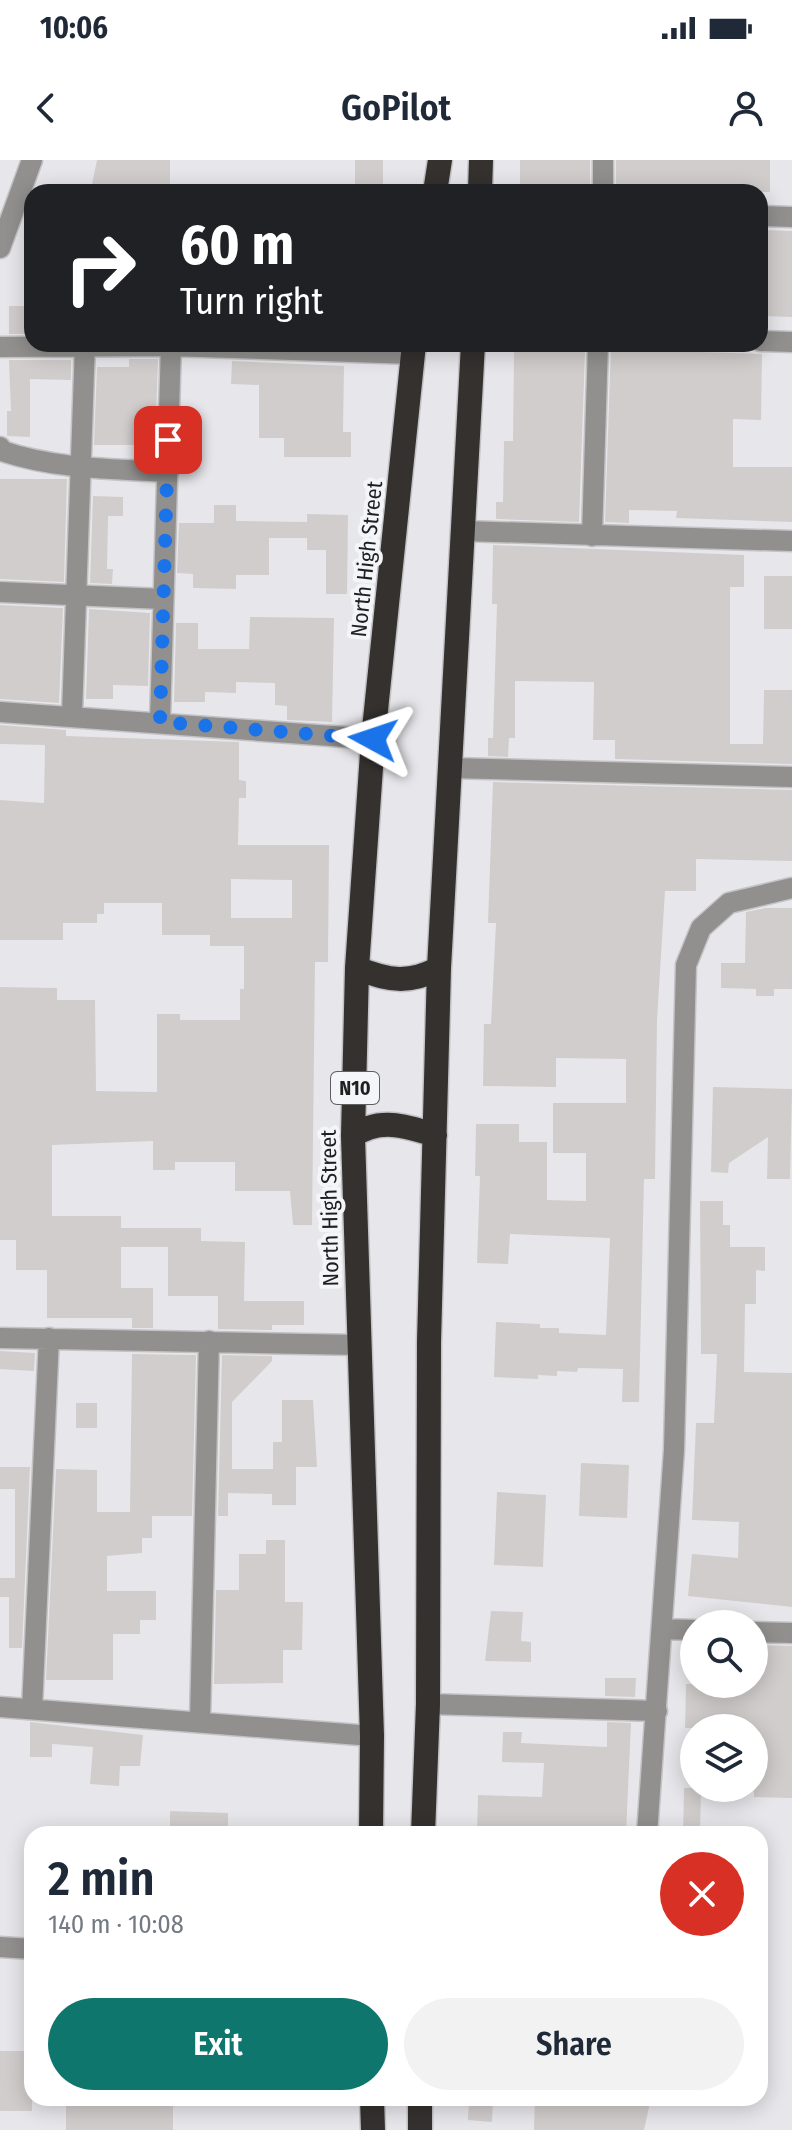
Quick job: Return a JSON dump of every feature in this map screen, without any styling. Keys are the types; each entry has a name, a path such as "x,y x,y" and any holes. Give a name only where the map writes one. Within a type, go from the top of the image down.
{"highway":[{"path":"436,184 440,160"},
{"path":"480,184 481,160"},
{"name":"North High Street","path":"371,1826 372,1736 353,1136 357,968 373,739 414,352"},
{"path":"423,1826 428,1704 429,1342 439,968 473,352"},
{"path":"357,968 400,981 422,977 439,968"},
{"path":"353,1136 367,1126 391,1124 435,1135"},
{"path":"372,2106 373,2130"},
{"path":"420,2106 420,2130"}],"street":[{"path":"27,184 32,160"},
{"path":"603,160 603,184"},
{"path":"0,248 22,213"},
{"path":"768,216 792,217"},
{"path":"768,341 792,342"},
{"path":"0,347 24,346"},
{"path":"72,715 85,352"},
{"path":"160,722 170,352"},
{"path":"592,536 598,352"},
{"path":"0,447 17,456 82,467 168,472"},
{"path":"464,531 792,541"},
{"path":"0,592 163,599"},
{"path":"0,712 373,739"},
{"path":"450,768 792,777"},
{"path":"648,1826 674,1450 686,965 701,928 729,903 792,888"},
{"path":"0,1338 358,1345"},
{"path":"32,1709 49,1338"},
{"path":"200,1721 209,1341"},
{"path":"662,1629 680,1630"},
{"path":"768,1632 792,1633"},
{"path":"428,1704 657,1711"},
{"path":"0,1707 372,1736"},
{"path":"0,1947 24,1948"}],"building":[{"path":"97,160 170,160 170,184 92,184"},
{"path":"355,160 383,160 383,184 355,184"},
{"path":"520,160 590,160 590,184 520,184"},
{"path":"616,160 770,160 770,192 768,184 616,184"},
{"path":"768,230 792,231 792,317 768,316"},
{"path":"9,306 24,306 24,334 9,334"},
{"path":"514,352 585,352 579,522 496,519 496,502 503,502 504,441 513,441"},
{"path":"611,352 762,354 761,420 733,419 733,467 792,467 792,522 676,518 677,511 629,510 629,523 605,522"},
{"path":"129,359 158,359 155,445 94,445 97,367 129,367"},
{"path":"9,360 71,360 71,380 30,379 30,437 7,436 7,411 11,411"},
{"path":"232,361 344,366 343,432 351,432 351,457 284,457 284,438 259,438 259,385 231,384"},
{"path":"0,479 67,479 64,582 0,579"},
{"path":"93,496 123,497 123,516 108,516 107,569 113,569 112,584 90,583"},
{"path":"214,505 236,505 236,521 307,522 307,514 348,515 347,594 326,594 326,550 307,550 307,538 269,538 269,575 236,575 236,589 193,588 193,574 177,573 179,523 214,523"},
{"path":"493,545 744,555 744,587 730,587 730,744 763,744 764,690 792,690 792,764 615,759 615,740 593,740 594,682 515,681 515,738 493,738 497,604 492,604"},
{"path":"764,576 792,576 792,629 764,629"},
{"path":"0,605 63,608 59,703 0,699"},
{"path":"89,609 150,613 148,686 113,685 113,699 86,699"},
{"path":"250,617 334,618 332,722 287,720 287,706 275,705 275,683 236,682 236,693 205,692 205,702 174,702 176,623 198,623 198,649 249,649"},
{"path":"0,725 66,730 66,736 239,742 239,780 246,781 246,798 239,798 238,845 329,845 328,962 315,962 312,1225 293,1225 290,1191 235,1191 235,1162 175,1162 175,1170 153,1170 153,1141 52,1145 52,1216 121,1216 121,1228 201,1228 201,1241 245,1242 244,1301 304,1301 304,1325 272,1325 272,1330 218,1329 218,1296 168,1296 168,1247 121,1247 121,1288 153,1288 153,1328 132,1328 132,1318 47,1318 47,1270 16,1270 16,1240 0,1240 0,987 57,988 57,1000 95,1000 96,1091 157,1092 157,1014 180,1014 180,1020 240,1020 244,946 210,946 210,935 162,935 162,903 104,903 104,914 97,914 97,923 63,923 63,940 0,940 0,800 44,803 45,745 0,744","holes":["231,879 292,880 292,918 231,918"]},
{"path":"488,738 509,738 508,757 488,756"},
{"path":"493,782 792,790 792,861 696,859 696,891 665,891 657,1020 655,1179 644,1179 639,1402 622,1402 623,1369 578,1368 577,1372 557,1371 557,1376 538,1375 538,1379 494,1377 496,1322 540,1324 540,1328 559,1328 559,1333 606,1335 610,1238 510,1234 508,1264 477,1263 480,1176 475,1176 476,1124 519,1124 519,1142 547,1142 547,1200 586,1201 586,1153 553,1153 553,1103 626,1103 626,1059 556,1058 556,1087 483,1086 484,1024 491,1024 496,923 488,923"},
{"path":"792,908 792,989 774,989 774,996 756,996 756,989 721,988 721,963 745,963 746,912"},
{"path":"713,1087 792,1089 790,1179 767,1179 768,1137 729,1163 728,1173 711,1172"},
{"path":"700,1201 723,1201 723,1225 730,1225 730,1247 765,1247 765,1271 756,1270 756,1304 745,1304 744,1372 792,1373 792,1607 688,1596 692,1554 738,1558 739,1522 692,1520 696,1423 714,1423 717,1354 701,1354"},
{"path":"0,1351 35,1353 34,1371 0,1369"},
{"path":"132,1354 196,1355 192,1516 152,1516 152,1538 142,1538 142,1553 107,1556 107,1591 156,1591 156,1620 140,1620 140,1634 113,1634 113,1680 46,1680 56,1469 97,1470 97,1512 130,1512"},
{"path":"222,1355 272,1356 272,1361 232,1402 232,1469 273,1469 273,1442 282,1442 282,1400 313,1400 317,1467 296,1467 296,1505 272,1505 272,1494 228,1493 228,1516 218,1516"},
{"path":"76,1403 97,1403 97,1428 76,1428"},
{"path":"581,1463 629,1465 627,1518 579,1516"},
{"path":"0,1467 30,1467 22,1648 9,1648 9,1597 0,1597 0,1578 15,1578 15,1489 0,1489"},
{"path":"497,1492 546,1495 543,1567 494,1565"},
{"path":"266,1540 285,1540 285,1602 303,1602 302,1650 283,1650 283,1683 214,1684 216,1590 239,1590 239,1554 266,1554"},
{"path":"491,1611 523,1612 521,1641 531,1642 531,1662 485,1661"},
{"path":"768,1645 792,1646 792,1798 768,1797 768,1714 685,1714 686,1698 768,1698"},
{"path":"605,1678 636,1678 635,1697 605,1696"},
{"path":"30,1722 143,1735 140,1766 120,1766 119,1786 90,1784 93,1747 52,1744 52,1757 30,1757"},
{"path":"607,1722 631,1723 626,1826 477,1826 478,1795 542,1797 544,1763 502,1762 503,1732 522,1732 521,1743 607,1747"},
{"path":"684,1802 701,1802 700,1826 683,1826"},
{"path":"170,1811 228,1813 228,1826 170,1826"},
{"path":"0,2051 24,2051 24,2106 32,2106 32,2111 0,2111"},
{"path":"66,2106 173,2106 173,2130 66,2130"},
{"path":"469,2106 493,2106 492,2122 468,2120"},
{"path":"535,2106 649,2106 644,2130 534,2130"}],"route":[{"path":"168,440 160,722 373,739"}]}
